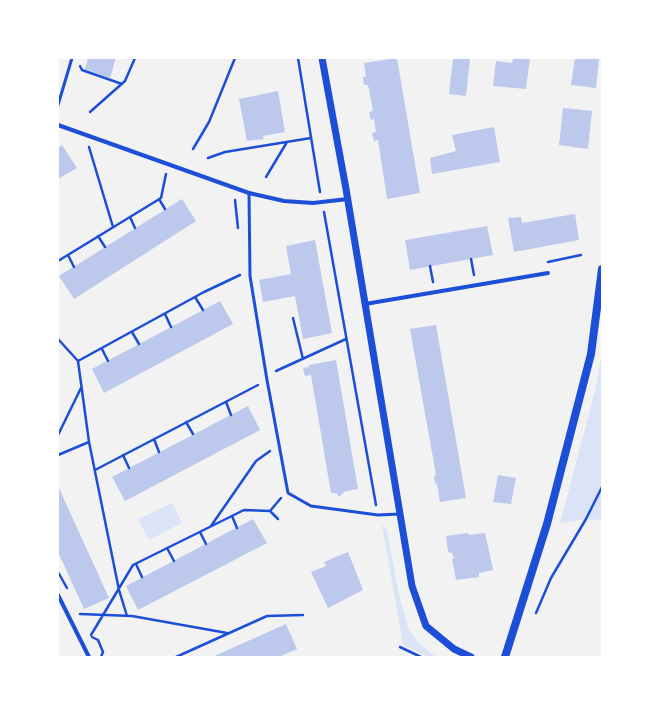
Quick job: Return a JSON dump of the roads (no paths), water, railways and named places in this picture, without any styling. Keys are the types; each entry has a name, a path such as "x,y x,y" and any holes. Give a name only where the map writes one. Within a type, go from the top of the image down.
{"main road":[{"path":"505,657 547,524 591,354 602,269"}],"street":[{"path":"322,58 348,200 412,586 426,626 454,649 471,657"},
{"path":"58,125 249,193 284,201 322,202 348,200"},
{"path":"365,304 548,273"},
{"path":"58,595 89,657"}],"lane":[{"path":"58,105 72,58"},
{"path":"249,193 250,276 266,376 288,493 311,506 378,515 401,514"}]}
